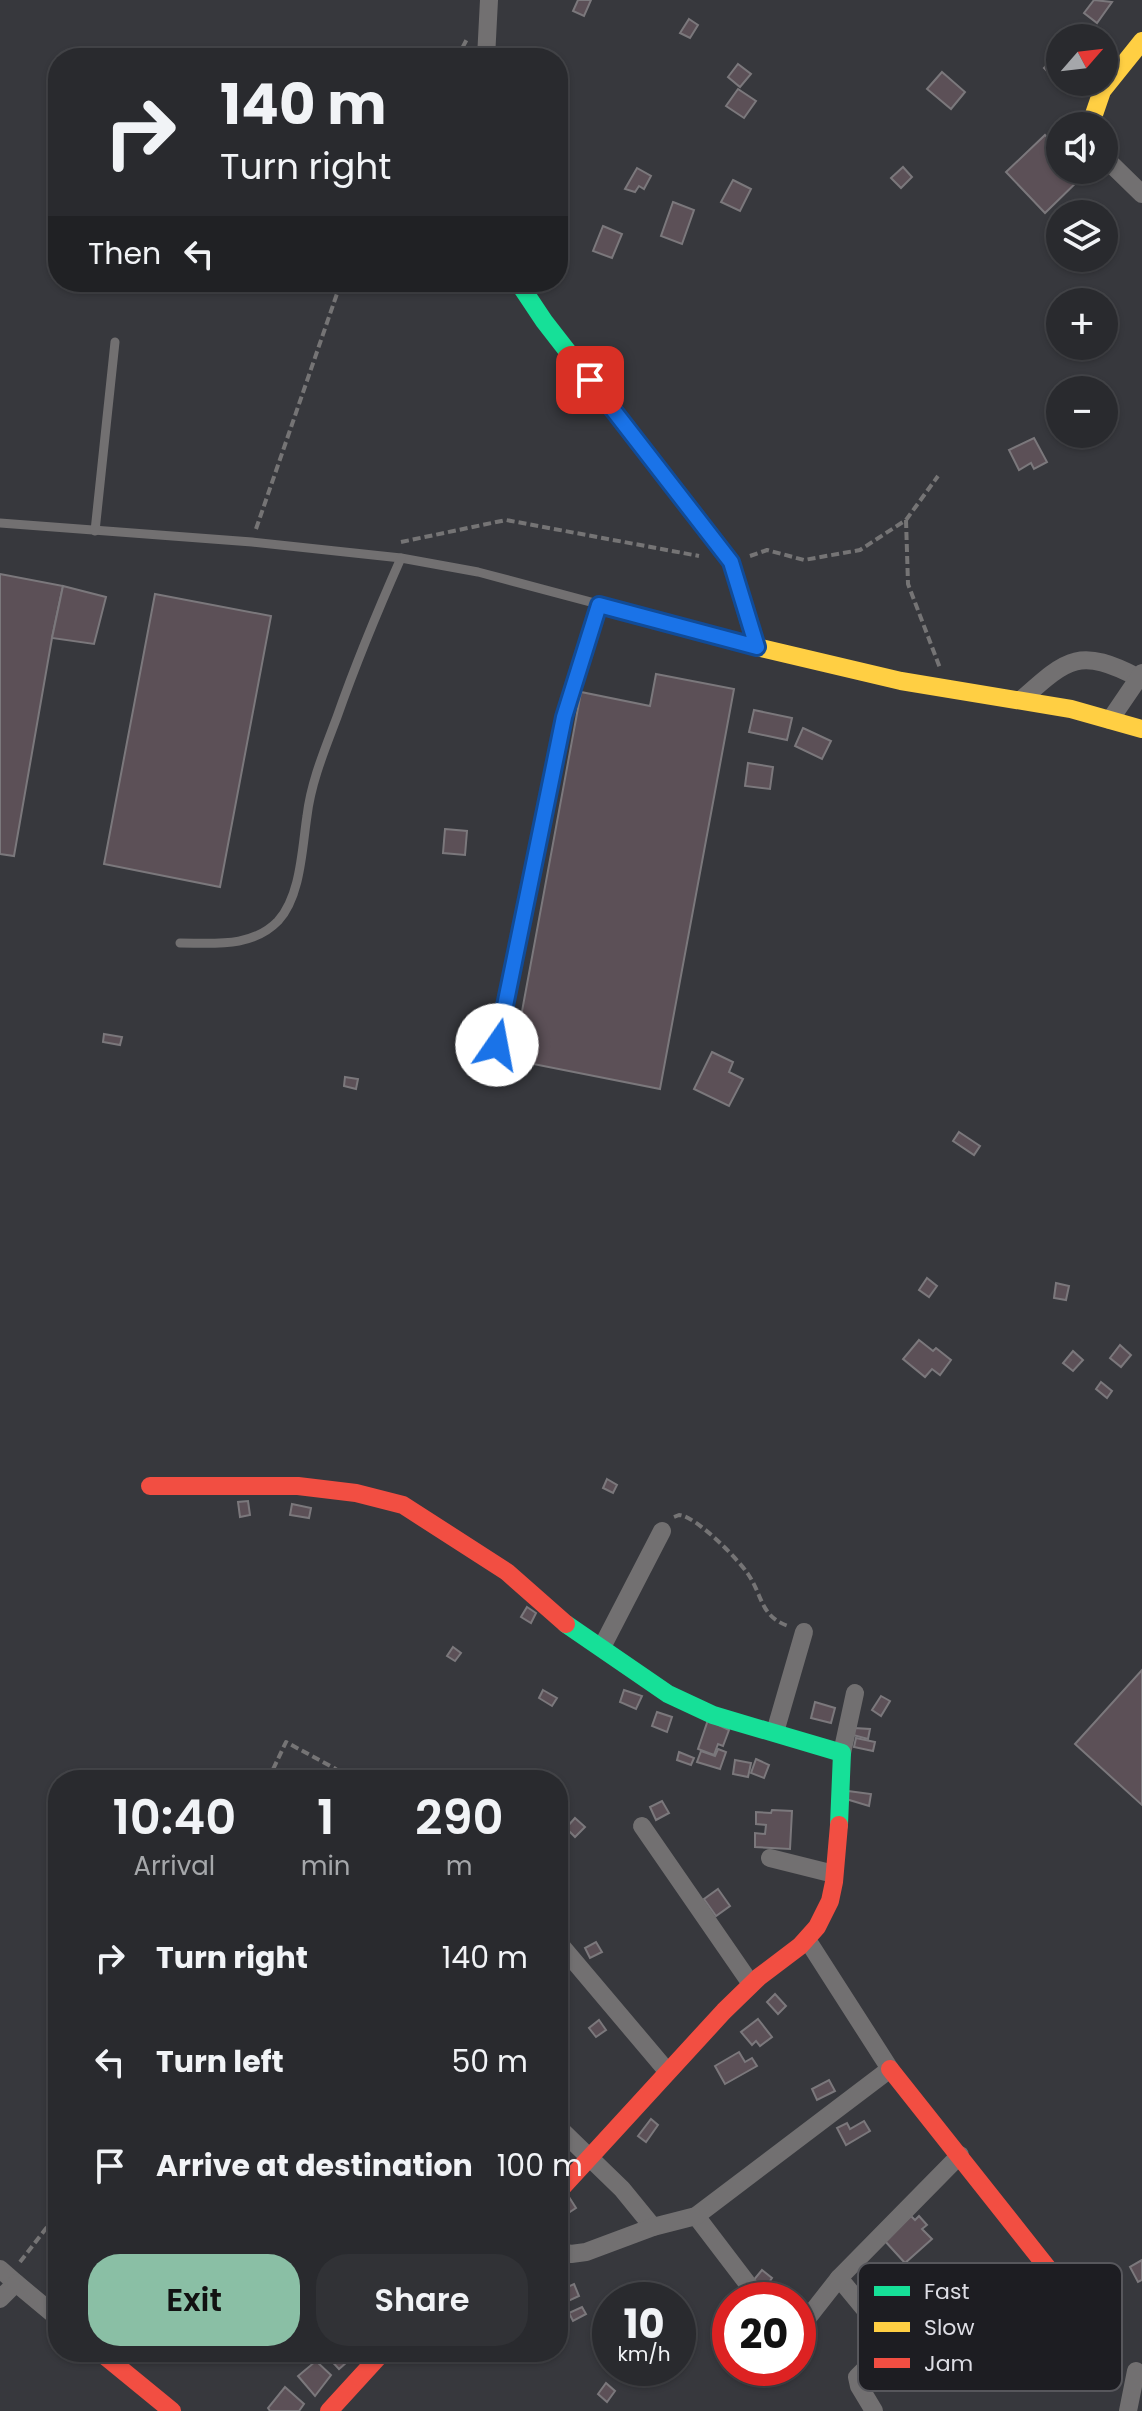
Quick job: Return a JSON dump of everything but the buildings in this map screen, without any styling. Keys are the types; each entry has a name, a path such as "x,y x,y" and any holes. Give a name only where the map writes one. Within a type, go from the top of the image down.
{"street":[{"path":"487,48 489,0"},
{"path":"1093,112 1109,82 1142,41"},
{"path":"1118,171 1142,194"},
{"path":"525,292 731,562 757,647 825,665 949,690 1054,705 1142,729"},
{"path":"1021,700 1051,673 1079,661 1099,660 1140,675 1110,720"},
{"path":"150,1486 298,1486 356,1493 403,1505 507,1572 559,1620 668,1694 713,1715 842,1753"},
{"path":"602,1647 662,1531"},
{"path":"775,1732 804,1632"},
{"path":"568,2182 667,2071 751,1984 808,1941 825,1914 834,1874 842,1753 855,1693"},
{"path":"642,1826 751,1984"},
{"path":"770,1858 834,1874"},
{"path":"808,1941 890,2069 1044,2263"},
{"path":"568,1954 667,2071"},
{"path":"568,2253 586,2252 653,2227 696,2216 890,2069"},
{"path":"568,2137 622,2189 653,2227"},
{"path":"816,2307 839,2278 960,2155"},
{"path":"696,2216 746,2282"},
{"path":"0,2299 8,2277 48,2310"},
{"path":"839,2278 858,2301"},
{"path":"112,2362 172,2411"},
{"path":"329,2411 374,2362"},
{"path":"1128,2411 1136,2371"},
{"path":"862,2391 874,2411"}],"lane":[{"path":"95,531 115,342"},
{"path":"0,523 252,542 401,558 478,572 757,647"},
{"path":"180,943 255,939 279,920 288,906 320,762 374,618 401,558"},
{"path":"497,1045 564,717 599,605"}],"path":[{"path":"252,542 338,292"},
{"path":"401,542 506,520 731,562 767,550 804,560 860,550 906,520 938,476"},
{"path":"906,520 908,584 949,690"},
{"path":"662,1531 671,1519 679,1515 691,1518 746,1571 768,1615 774,1621 804,1632"},
{"path":"273,1770 286,1742 335,1770"},
{"path":"8,2277 48,2226"}],"traffic: fast":[{"path":"525,292 731,562 748,619"},
{"path":"566,1624 668,1694 713,1715 842,1753 839,1825"}],"traffic: slow":[{"path":"1095,112 1102,91 1142,41"},
{"path":"748,619 757,647 901,681 1071,709 1142,729"}],"traffic: jam":[{"path":"150,1486 298,1486 356,1493 403,1505 507,1572 566,1624"},
{"path":"568,2181 724,2011 759,1977 800,1946 817,1927 830,1901 839,1825"},
{"path":"890,2069 1044,2263"},
{"path":"112,2362 172,2411"},
{"path":"329,2411 374,2362"}],"route":[{"path":"497,1045 564,717 599,605 757,647 731,562 590,380"}]}
